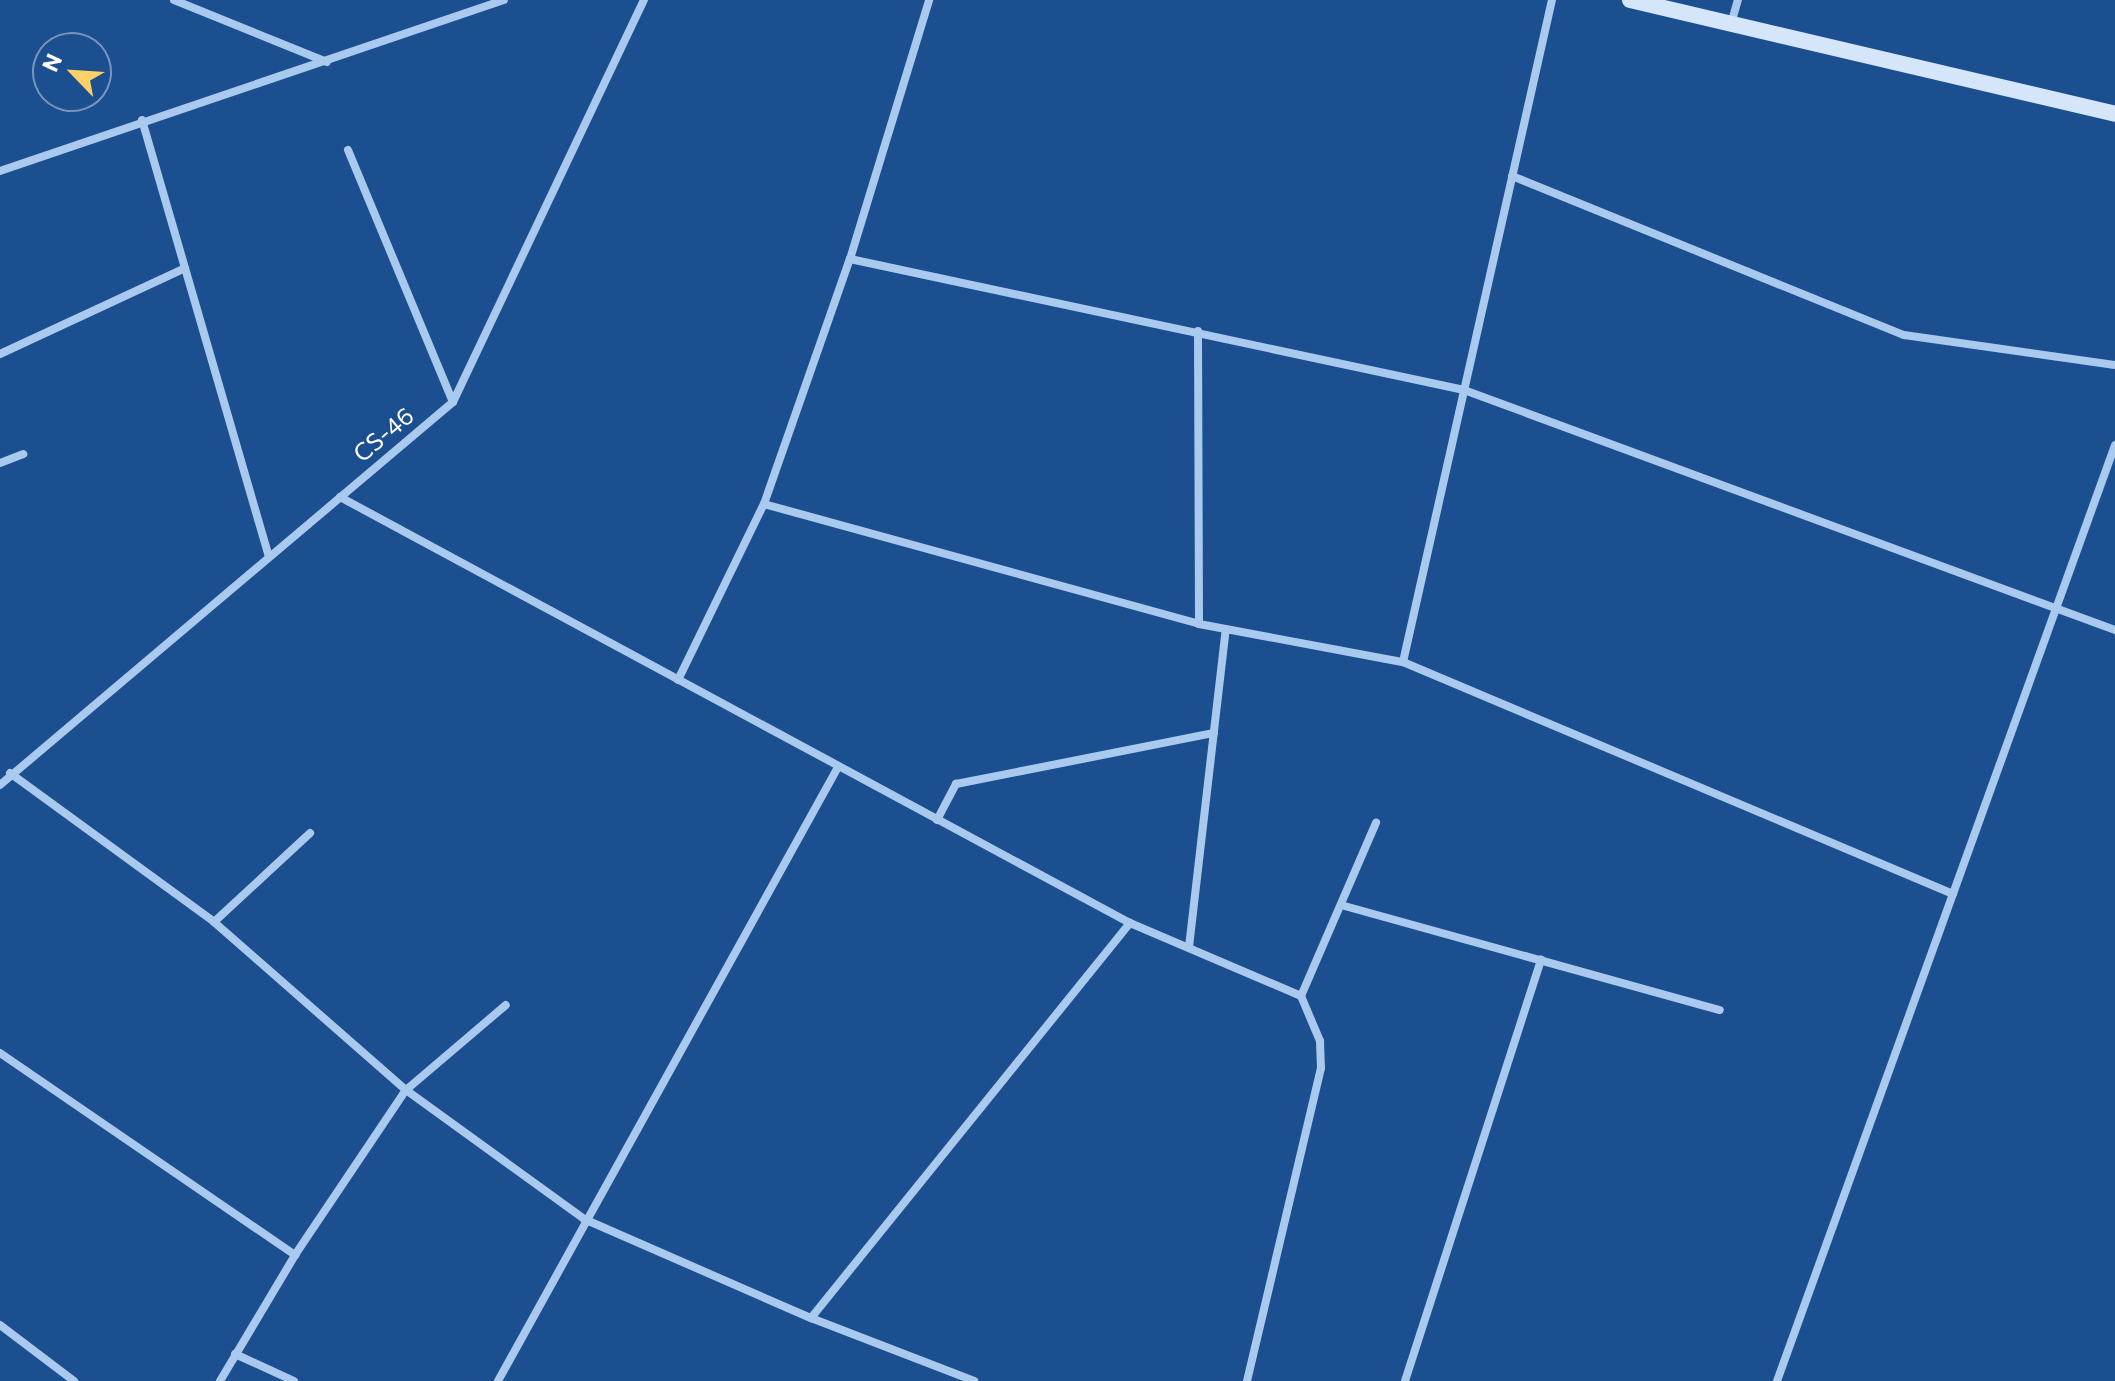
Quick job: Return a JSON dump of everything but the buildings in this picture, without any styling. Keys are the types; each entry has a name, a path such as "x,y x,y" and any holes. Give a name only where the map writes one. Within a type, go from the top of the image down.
{"main road":[{"path":"1630,0 2115,114"}],"street":[{"path":"174,0 327,62"},
{"path":"0,171 142,120 327,62 504,0"},
{"name":"CS-46","path":"0,785 10,773 453,402 644,0"},
{"path":"678,680 764,504 850,259 929,0"},
{"path":"1403,662 1552,0"},
{"path":"1731,24 1738,0"},
{"path":"142,120 269,556"},
{"path":"348,150 453,402"},
{"path":"1512,176 1904,335 2115,365"},
{"path":"850,259 1464,390 2115,630"},
{"path":"0,354 185,268"},
{"path":"1198,331 1199,624"},
{"path":"1777,1381 2115,445"},
{"path":"0,463 23,454"},
{"path":"340,497 1130,923 1301,996 1320,1041 1321,1068 1247,1381"},
{"path":"764,504 1199,624 1403,662 1953,894"},
{"path":"1189,947 1226,629"},
{"path":"937,820 956,784 1214,733"},
{"path":"498,1381 584,1219 838,767"},
{"path":"10,773 214,922 406,1090 584,1219 811,1318 974,1381"},
{"path":"1301,996 1376,823"},
{"path":"214,922 310,833"},
{"path":"1341,905 1720,1010"},
{"path":"811,1318 1130,923"},
{"path":"1405,1381 1541,959"},
{"path":"220,1381 295,1255 406,1090 506,1005"},
{"path":"0,1053 295,1255"},
{"path":"1,1327 74,1381"},
{"path":"235,1354 294,1381"}]}
